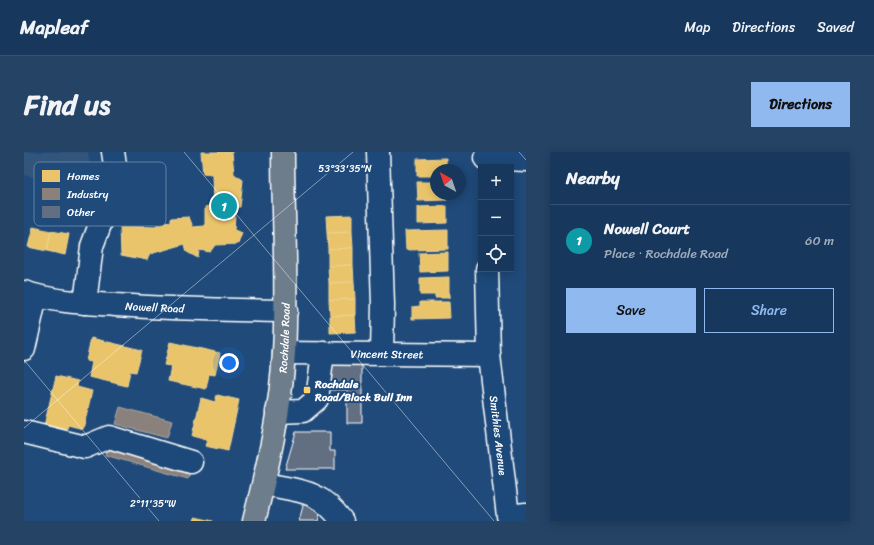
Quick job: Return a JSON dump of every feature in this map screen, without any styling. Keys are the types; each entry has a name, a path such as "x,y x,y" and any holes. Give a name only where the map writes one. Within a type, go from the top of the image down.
{"main road":[{"name":"Rochdale Road","path":"254,521 264,484 277,412 284,353 286,311 283,152"}],"street":[{"path":"112,152 114,162"},
{"path":"378,152 383,305 382,354"},
{"path":"485,159 526,160"},
{"path":"85,303 87,274 92,246 100,226"},
{"name":"Smithies Avenue","path":"487,272 489,355 517,515"},
{"path":"24,349 30,294"},
{"name":"Nowell Road","path":"30,294 85,303 173,309 286,311"},
{"name":"Vincent Street","path":"284,353 489,355"},
{"path":"277,412 303,411 317,399 323,353"},
{"path":"24,432 84,447 109,437 191,462"},
{"path":"264,484 316,495 327,502 342,521"}],"shaded area":[{"path":"24,152 88,152 89,162 34,162 34,178 24,175"}],"building: Homes":[{"path":"201,152 232,152 234,174 243,180 240,207 232,208 235,214 234,230 242,233 238,244 215,245 210,252 199,250 198,258 187,252 185,244 150,254 147,260 121,255 120,226 166,226 166,222 171,223 171,218 189,217 193,227 205,226 205,207 213,205 212,175 203,174"},
{"path":"446,158 446,164 430,164 430,176 417,176 417,159"},
{"path":"417,182 430,182 430,200 447,200 418,201"},
{"path":"447,206 447,223 418,224 418,207"},
{"path":"352,215 352,232 327,233 326,216"},
{"path":"33,227 51,231 47,251 28,247"},
{"path":"448,230 448,249 406,250 405,231"},
{"path":"51,231 69,234 65,255 47,251"},
{"path":"352,232 353,248 328,249 327,233"},
{"path":"353,248 353,265 328,266 328,249"},
{"path":"448,252 448,271 420,272 419,253"},
{"path":"353,265 354,282 329,283 328,266"},
{"path":"449,277 449,298 435,298 435,295 420,295 420,278"},
{"path":"354,282 355,299 329,300 329,283"},
{"path":"355,299 355,315 330,316 329,300"},
{"path":"420,302 449,302 450,318 412,319 412,307 420,306"},
{"path":"355,315 356,332 330,333 330,316"},
{"path":"91,338 142,350 136,372 130,371 127,386 89,377 92,362 86,361"},
{"path":"170,342 220,353 215,375 209,374 206,389 168,381 171,366 164,365"},
{"path":"56,376 78,381 77,387 92,391 83,429 68,425 66,432 44,426"},
{"path":"217,395 239,400 228,451 205,446 207,440 192,436 201,398 215,402"},
{"path":"195,517 213,521 194,521"}],"building: Industry":[{"path":"120,407 172,421 167,438 115,424"},
{"path":"109,442 192,465 188,479 105,455"}],"building: Other":[{"path":"329,365 362,365 362,423 347,423 347,390 329,390"},
{"path":"296,432 330,432 330,451 335,451 335,469 285,469"},
{"path":"304,502 322,506 318,521 299,521"}],"place":[{"name":"Nowell Court","path":"224,206"},
{"name":"Rochdale Road/Black Bull Inn","path":"307,390"}]}
